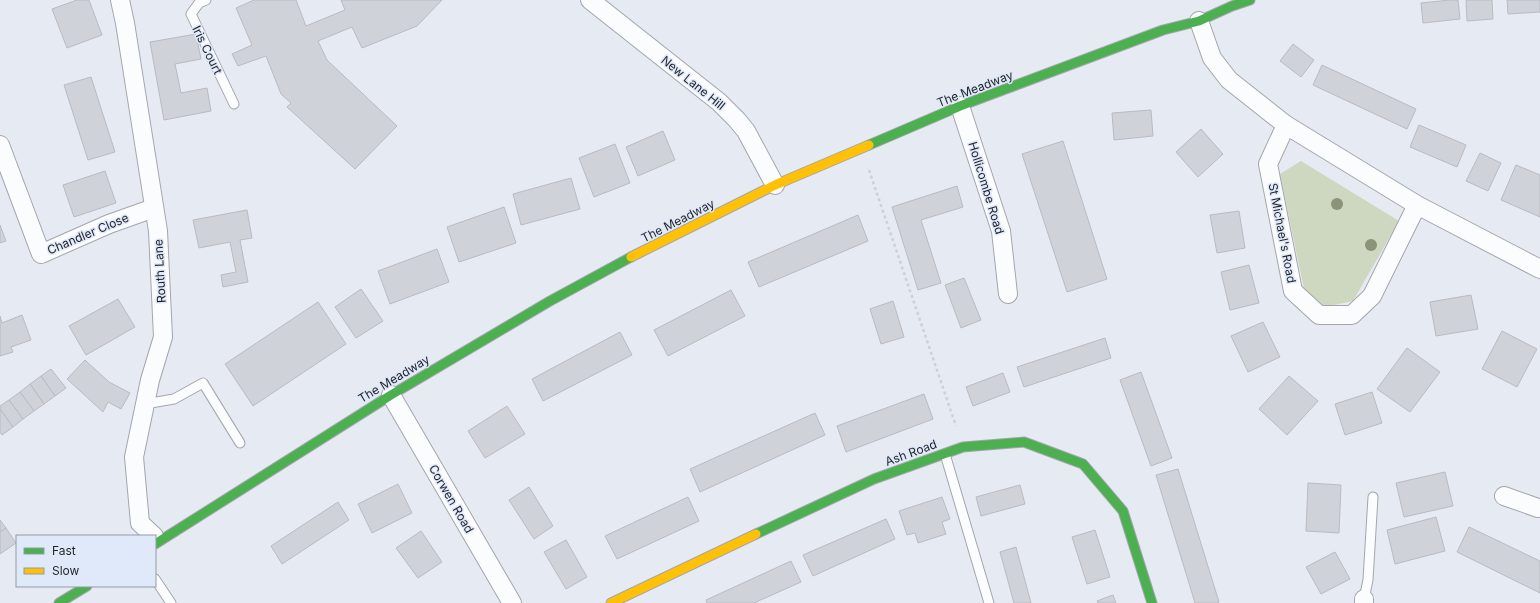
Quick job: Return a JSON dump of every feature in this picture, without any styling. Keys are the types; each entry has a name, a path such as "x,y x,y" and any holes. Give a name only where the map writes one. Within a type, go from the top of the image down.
{"street":[{"name":"Routh Lane","path":"120,0 158,231 164,337 150,380 134,457 140,523 151,535"},
{"name":"New Lane Hill","path":"590,0 719,102 746,131 775,185"},
{"name":"The Meadway","path":"156,540 391,395 550,301 617,264 775,185 960,106 1163,30 1199,21 1232,6 1250,0"},
{"path":"1199,21 1212,58 1229,80 1286,125 1417,205 1540,269"},
{"name":"Hollicombe Road","path":"960,106 1001,231 1008,294"},
{"name":"St Michael's Road","path":"1286,125 1268,164 1293,291 1318,315 1352,315 1372,296 1417,205"},
{"name":"Chandler Close","path":"0,145 41,254 109,224 154,208"},
{"name":"Corwen Road","path":"391,395 512,603"},
{"name":"Ash Road","path":"612,603 874,479 963,447 1024,442 1083,464 1123,511 1152,603"},
{"path":"1504,496 1539,508"},
{"path":"59,603 85,587"}],"lane":[{"name":"Iris Court","path":"206,0 199,3 191,14 234,104"},
{"path":"145,404 174,399 203,382 240,443"},
{"path":"945,454 989,603"},
{"path":"1364,601 1368,580 1373,497"},
{"path":"156,580 171,603"}],"path":[{"path":"862,148 963,447"}],"green space":[{"path":"1301,161 1399,221 1353,301 1324,307 1304,289 1280,174"}],"building":[{"path":"77,0 89,0 102,35 67,48 52,9"},
{"path":"254,0 296,0 306,26 345,10 341,0 442,0 417,26 362,48 352,27 318,41 327,60 397,126 355,169 287,107 291,103 281,94 266,56 238,66 232,54 252,45 236,8"},
{"path":"1458,0 1460,19 1423,23 1421,3"},
{"path":"1466,0 1492,0 1493,19 1467,21"},
{"path":"1507,0 1540,0 1540,12 1508,14"},
{"path":"196,34 201,59 175,64 181,93 207,88 211,111 164,120 150,42"},
{"path":"1293,44 1314,60 1301,77 1280,61"},
{"path":"1322,65 1416,109 1407,129 1313,85"},
{"path":"91,77 115,152 88,160 64,85"},
{"path":"1151,110 1153,136 1114,140 1112,113"},
{"path":"1419,125 1466,145 1457,167 1410,147"},
{"path":"1201,129 1223,154 1198,177 1176,152"},
{"path":"663,131 675,160 638,176 626,147"},
{"path":"1063,141 1107,279 1067,292 1022,154"},
{"path":"615,144 630,183 594,197 579,158"},
{"path":"1480,153 1501,163 1488,191 1466,181"},
{"path":"1516,165 1540,175 1540,217 1501,200"},
{"path":"105,171 116,203 74,217 63,185"},
{"path":"571,178 580,209 521,225 513,194"},
{"path":"957,186 963,207 921,220 941,283 918,290 892,207"},
{"path":"504,207 516,243 459,262 447,227"},
{"path":"247,210 252,238 240,240 248,282 223,287 221,275 236,272 230,242 199,248 193,220"},
{"path":"1239,211 1245,248 1217,253 1210,215"},
{"path":"858,215 868,241 759,287 748,262"},
{"path":"0,225 6,241 0,243"},
{"path":"437,249 449,282 390,304 378,271"},
{"path":"1249,265 1259,303 1230,310 1221,272"},
{"path":"964,278 981,320 961,328 945,285"},
{"path":"361,289 383,321 356,338 335,307"},
{"path":"731,290 745,316 668,356 654,330"},
{"path":"1471,295 1478,329 1436,336 1430,302"},
{"path":"118,299 135,327 86,355 69,326"},
{"path":"893,301 904,337 881,344 870,309"},
{"path":"318,302 346,344 253,406 225,364"},
{"path":"22,315 31,340 11,347 13,352 0,356 0,316 2,323"},
{"path":"1263,322 1280,357 1248,372 1231,336"},
{"path":"1502,331 1537,349 1517,387 1482,369"},
{"path":"620,332 632,355 543,401 532,379"},
{"path":"1105,338 1111,358 1024,387 1017,367"},
{"path":"1407,348 1440,372 1410,412 1377,389"},
{"path":"85,360 109,382 130,393 121,409 108,402 103,412 67,379"},
{"path":"51,369 66,388 55,396 41,376"},
{"path":"1141,372 1172,458 1151,466 1120,380"},
{"path":"1003,373 1010,392 973,406 966,387"},
{"path":"41,376 55,396 44,404 30,384"},
{"path":"1289,376 1318,401 1287,435 1259,409"},
{"path":"30,384 44,404 34,411 20,392"},
{"path":"20,392 34,411 23,419 9,400"},
{"path":"1372,392 1382,423 1345,435 1335,404"},
{"path":"924,394 933,419 846,452 837,426"},
{"path":"9,400 23,419 13,427 0,409 0,406"},
{"path":"507,406 525,434 485,458 468,431"},
{"path":"0,409 13,427 2,435 0,432"},
{"path":"815,413 825,435 700,492 690,469"},
{"path":"1178,469 1219,602 1217,603 1195,603 1156,475"},
{"path":"1445,472 1453,506 1404,517 1396,483"},
{"path":"1308,483 1341,485 1339,533 1306,531"},
{"path":"398,484 412,513 372,533 358,504"},
{"path":"1020,485 1025,504 981,516 976,497"},
{"path":"529,487 553,526 534,539 509,500"},
{"path":"688,497 699,521 617,559 605,536"},
{"path":"942,497 950,519 942,522 946,534 918,543 915,533 907,535 899,511"},
{"path":"338,502 349,520 282,564 271,546"},
{"path":"1436,517 1445,551 1395,564 1387,530"},
{"path":"886,519 895,539 813,576 803,555"},
{"path":"0,520 6,528 0,532"},
{"path":"1469,527 1540,561 1540,593 1457,552"},
{"path":"6,528 16,543 0,554 0,532"},
{"path":"1095,530 1110,577 1087,584 1072,537"},
{"path":"421,531 442,562 418,578 396,548"},
{"path":"566,540 587,577 566,589 544,552"},
{"path":"1016,547 1031,603 1014,603 1000,552"},
{"path":"1335,552 1350,579 1321,594 1306,567"},
{"path":"791,561 801,582 754,603 707,603 706,600"},
{"path":"1113,595 1116,603 1098,603 1097,601"}],"traffic: fast":[{"path":"869,145 960,106 1163,30 1199,21 1232,6 1250,0"},
{"path":"156,543 391,395 550,301 631,257"},
{"path":"756,534 874,479 963,447 1024,442 1083,464 1123,511 1152,603"},
{"path":"59,603 85,587"}],"traffic: slow":[{"path":"631,257 775,185 869,145"},
{"path":"611,603 756,534"}]}
